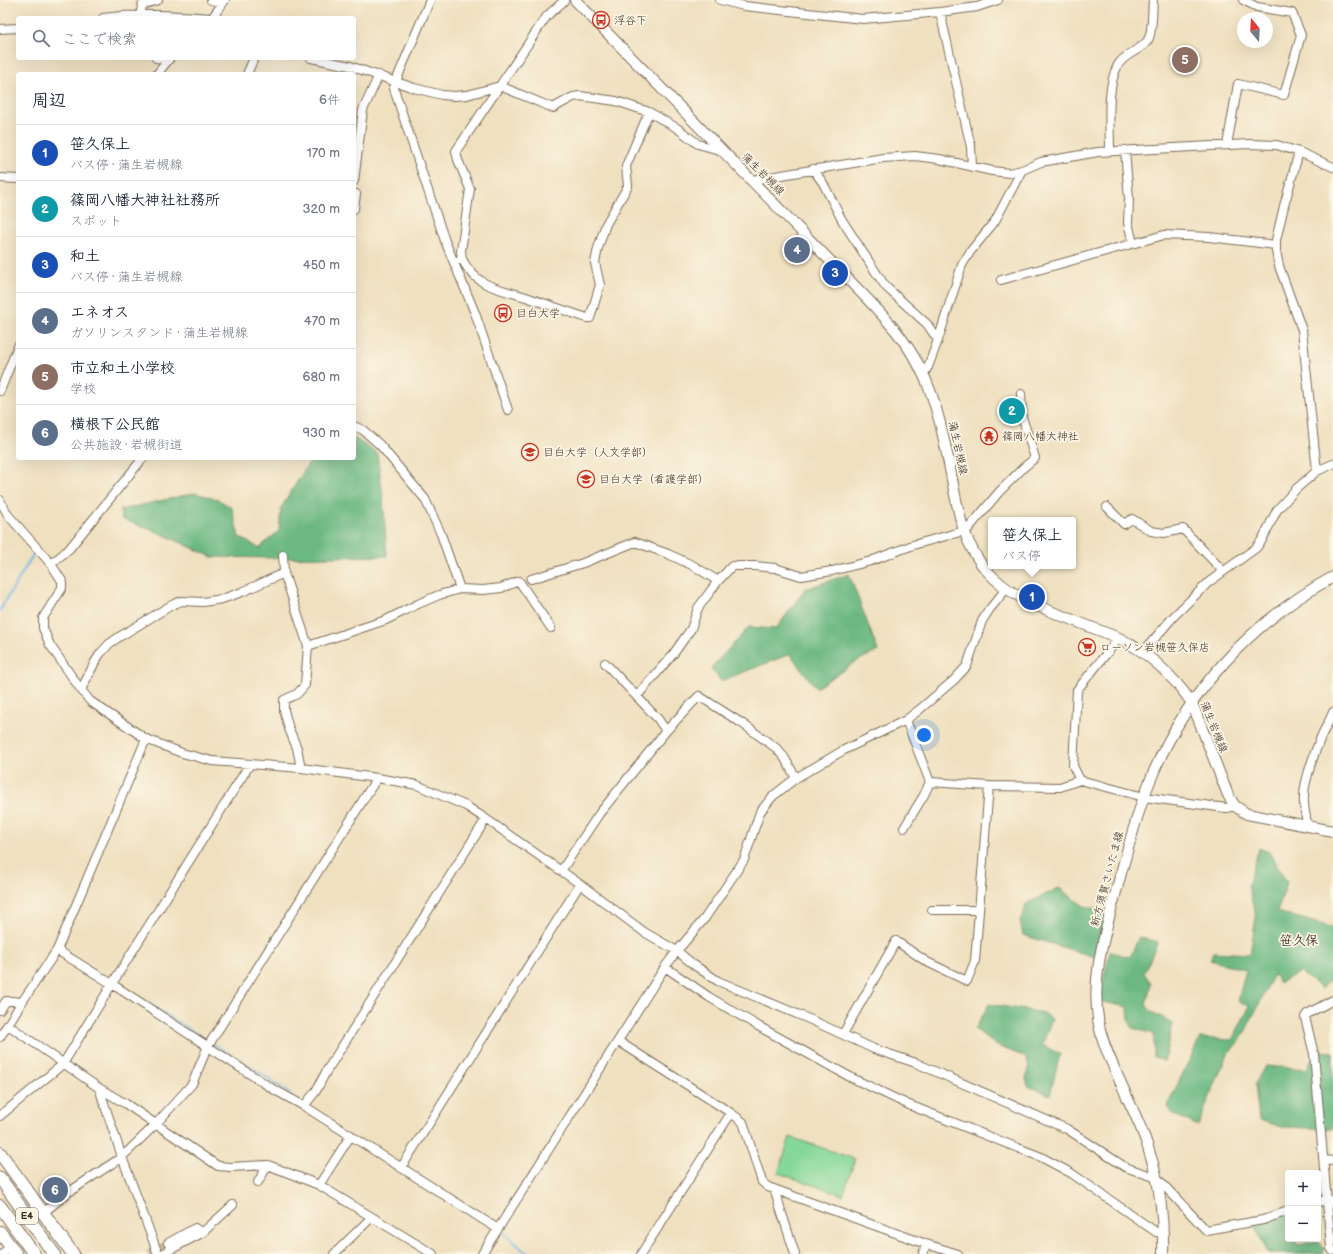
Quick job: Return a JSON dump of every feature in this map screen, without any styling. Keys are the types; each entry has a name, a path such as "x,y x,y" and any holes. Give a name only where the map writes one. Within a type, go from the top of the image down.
{"highway":[{"path":"0,1152 73,1254"},
{"name":"E4","path":"0,1178 54,1254"},
{"name":"E4","path":"0,1206 34,1254"},
{"path":"0,1232 10,1251"}],"main road":[{"name":"蒲生岩槻線","path":"575,0 885,317 905,342 924,374 941,424 959,515 968,543 988,573 1006,589 1027,601 1119,638 1143,652 1164,670 1192,703 1228,795 1235,806"},
{"name":"新方須賀さいたま線","path":"1163,1254 1163,1233 1157,1178 1143,1132 1103,1041 1096,1008 1097,971 1106,929 1131,836 1144,797 1168,742 1192,703 1214,674 1241,644 1294,601 1333,577"},
{"path":"1235,806 1240,810 1256,816 1333,831"}],"street":[{"path":"158,0 142,5 140,16 186,16"},
{"path":"211,0 224,2"},
{"path":"430,0 394,88 445,241 475,313 508,410"},
{"path":"565,0 540,26 456,151 458,160 470,189 461,251 462,259 467,268 483,282 494,288 590,318 600,285 595,263 598,248 606,224 628,186 626,166 649,112"},
{"path":"720,0 863,19 977,7 998,0"},
{"path":"1110,150 1110,94 1113,75 1119,64 1127,55 1145,44 1150,38 1153,0"},
{"path":"1227,145 1238,84 1284,95 1301,35 1292,13 1258,7 1244,0"},
{"path":"213,16 224,2"},
{"path":"940,12 971,147 972,166"},
{"path":"0,30 16,28"},
{"path":"159,72 168,60"},
{"path":"248,72 253,60"},
{"path":"321,60 350,66 430,92 455,96 500,86 553,108 574,97 580,96 616,101 649,112 677,128 698,144 722,151"},
{"path":"356,165 363,110 379,76"},
{"path":"752,180 883,158 915,156 939,159 1009,173 1022,170 1041,162 1110,150 1249,144 1277,145 1333,166"},
{"path":"1125,150 1129,199 1128,223 1133,243"},
{"path":"1299,152 1284,206 1276,245 1279,266 1302,330 1317,471"},
{"path":"813,169 823,183 842,220 886,287 927,324 938,340"},
{"path":"924,374 938,340 962,265 970,252 995,221 1022,170"},
{"path":"0,178 16,179"},
{"path":"1002,280 1164,235 1209,237 1276,245"},
{"path":"454,262 462,259"},
{"path":"0,390 16,351"},
{"path":"637,696 674,653 691,629 698,608 718,581 732,566 776,568 801,576 832,572 871,561 913,544 968,529 999,492 1035,458 1022,417 1021,394"},
{"path":"356,427 364,430 380,445 425,499 441,534 460,590"},
{"path":"51,564 69,549 142,460"},
{"path":"1143,652 1174,616 1209,582 1256,548 1262,540 1277,510 1297,488 1317,471 1333,464"},
{"path":"0,500 8,515 51,564 62,581 62,588 43,618 43,628 50,645 90,701 146,739 182,753 212,761 301,768 417,785 466,806 486,819 580,884 644,932 677,951 694,965 718,981 843,1034 874,1049 916,1063 1067,1129 1125,1167 1157,1178 1206,1230 1263,1220 1285,1212"},
{"path":"1107,507 1124,524 1132,519 1151,531 1164,533 1183,529 1223,571"},
{"path":"531,580 583,563 635,542 668,554 694,566 718,581"},
{"path":"283,555 284,573 308,646 305,685 297,694 284,700 284,710 289,729 297,748 301,768"},
{"path":"81,690 95,662 109,644 170,606 181,601 202,602 222,599 242,592 284,573"},
{"path":"308,646 386,620 439,595 460,590 501,588 519,581 551,628"},
{"path":"482,1254 665,967 705,918 744,860 760,812 773,796 796,778 860,742 906,720 954,680 967,666 982,621 1006,589"},
{"path":"1080,780 1073,766 1077,690 1119,638"},
{"path":"605,663 658,719 666,731"},
{"path":"561,871 599,814 666,731 699,696 743,724 776,748 784,757 796,778"},
{"path":"1308,826 1304,807 1305,786 1321,736 1328,725 1333,712"},
{"path":"904,828 930,782 906,720"},
{"path":"0,1037 57,950 146,739"},
{"path":"0,1116 63,1064 250,764"},
{"path":"43,1213 69,1192 122,1157 155,1125 192,1084 208,1046 377,778"},
{"path":"930,782 989,786 1060,788 1080,780 1144,797 1226,808 1235,806"},
{"path":"843,1034 896,941 927,962 967,981 975,961 989,786"},
{"path":"304,1106 316,1091 326,1072 486,819"},
{"path":"401,1168 580,884"},
{"path":"932,910 979,910"},
{"path":"57,950 273,1089 304,1106 498,1229"},
{"path":"665,967 709,997 852,1078 909,1105 1041,1157 1071,1173 1156,1232 1163,1233"},
{"path":"1333,1000 1305,1016 1314,1054 1324,1160 1330,1200 1331,1248 1333,1251"},
{"path":"0,1010 6,1002 22,1002"},
{"path":"8,1025 63,1064 126,1104 155,1125 218,1166 230,1167 268,1165 320,1185 433,1254"},
{"path":"618,1041 744,1122 762,1182 768,1187 926,1244 958,1254"},
{"path":"100,1088 122,1157 158,1254"},
{"path":"641,1254 731,1113"},
{"path":"320,1185 351,1136"},
{"path":"1324,1160 1333,1161"},
{"path":"258,1182 268,1165"},
{"path":"774,1189 796,1254"},
{"path":"162,1254 202,1233 233,1205"},
{"path":"334,1254 372,1217"},
{"path":"168,1243 195,1228 202,1233"},
{"path":"923,1254 926,1244"}],"green space":[{"path":"356,439 377,453 383,497 387,556 274,558 212,557 160,533 122,519 120,510 195,493 217,499 232,508 239,537 259,548 279,531 281,508 311,460 356,460"},
{"path":"849,574 878,651 859,660 816,688 790,654 721,681 711,668 749,627 776,629 805,589"},
{"path":"1259,848 1269,852 1287,883 1277,912 1331,927 1333,929 1333,975 1322,989 1300,972 1279,983 1274,974 1243,1036 1226,1057 1198,1126 1171,1113 1167,1106 1200,1038 1232,1040 1250,1006 1238,1001 1246,970 1210,960 1213,952 1250,954 1256,917 1248,886"},
{"path":"1059,888 1084,906 1108,912 1095,957 1023,935 1020,921 1026,904"},
{"path":"1139,937 1158,942 1144,973 1151,984 1146,1004 1150,1011 1173,1023 1164,1061 1154,1057 1154,1034 1132,1028 1129,1021 1128,1007 1098,1001 1110,952 1130,957"},
{"path":"989,1004 1044,1013 1052,1019 1042,1045 1060,1054 1050,1095 1028,1086 1026,1078 1029,1068 1026,1057 997,1046 975,1029"},
{"path":"1316,1051 1333,1052 1333,1129 1282,1127 1259,1120 1255,1084 1265,1066 1307,1069"},
{"path":"790,1137 855,1159 843,1195 778,1173"},
{"path":"1285,1207 1285,1242 1296,1242 1297,1245 1319,1242 1324,1248 1322,1254 1269,1254 1250,1218"}],"waterway":[{"path":"0,610 36,550"},
{"path":"135,995 209,1042"},
{"path":"213,1044 290,1094"},
{"path":"500,1230 528,1254"}],"tunnel":[{"path":"150,1254 168,1243"}],"place":[{"name":"浮谷下","path":"601,20"},
{"name":"市立和土小学校","path":"1185,60"},
{"name":"エネオス","path":"797,250"},
{"name":"和土","path":"835,273"},
{"name":"目白大学","path":"503,313"},
{"name":"篠岡八幡大神社社務所","path":"1012,411"},
{"name":"篠岡八幡大神社","path":"989,436"},
{"name":"目白大学（人文学部）","path":"530,452"},
{"name":"目白大学（看護学部）","path":"586,479"},
{"name":"笹久保上","path":"1032,597"},
{"name":"ローソン岩槻笹久保店","path":"1087,647"},
{"name":"横根下公民館","path":"55,1190"}],"district":[{"name":"笹久保","path":"1299,941"}]}
